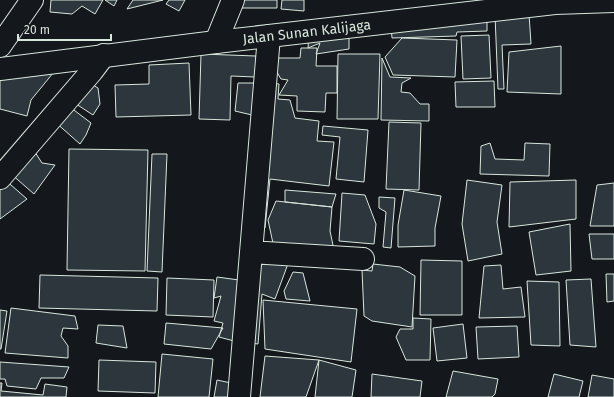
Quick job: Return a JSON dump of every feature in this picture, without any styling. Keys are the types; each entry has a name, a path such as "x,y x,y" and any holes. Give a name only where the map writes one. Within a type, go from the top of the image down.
{"street":[{"path":"0,46 32,0"},
{"path":"216,42 233,0"},
{"name":"Jalan Sunan Kalijaga","path":"0,68 556,3 614,1"},
{"path":"239,397 269,36"},
{"path":"0,178 104,55"},
{"path":"251,252 364,259"}],"building":[{"path":"51,0 103,0 95,14 82,6 72,14 50,12"},
{"path":"105,0 117,0 114,6"},
{"path":"133,0 163,0 127,9"},
{"path":"169,0 185,0 179,11 166,4"},
{"path":"242,0 277,0 277,8 242,8"},
{"path":"282,0 304,0 304,11 281,9"},
{"path":"529,14 531,44 502,45 504,89 498,89 495,15"},
{"path":"487,22 487,31 457,32 456,36 392,38 391,25"},
{"path":"349,30 349,49 316,54 320,43 308,48 309,34"},
{"path":"489,35 491,78 463,79 461,36"},
{"path":"402,38 457,40 455,77 393,75 385,57"},
{"path":"561,46 561,94 507,92 509,52"},
{"path":"301,48 317,48 316,66 337,66 337,93 326,93 325,112 297,111 297,96 279,95 288,80 281,79 275,69 279,58 300,58"},
{"path":"201,54 256,56 255,77 231,76 230,120 199,119"},
{"path":"338,54 380,54 378,119 337,119"},
{"path":"382,58 390,77 411,78 402,83 401,92 410,93 420,104 429,104 429,121 381,120"},
{"path":"189,63 191,115 116,117 115,85 149,84 149,65"},
{"path":"58,67 31,100 27,116 0,109 0,74"},
{"path":"86,81 98,88 100,104 93,115 70,100"},
{"path":"494,81 495,107 456,107 455,82"},
{"path":"238,83 254,83 252,115 235,111"},
{"path":"272,83 279,84 278,99 290,100 295,118 319,121 317,141 334,142 329,186 270,179 265,228 257,227"},
{"path":"66,104 91,123 80,144 54,121"},
{"path":"389,122 421,123 419,190 386,189"},
{"path":"323,126 368,130 364,182 336,179 340,137 322,135"},
{"path":"490,143 495,159 524,160 525,143 550,144 549,176 480,174 481,146"},
{"path":"33,149 42,163 55,165 34,194 10,173"},
{"path":"69,149 148,150 145,271 67,270"},
{"path":"152,154 167,154 162,272 147,271"},
{"path":"3,178 27,199 0,219 0,181"},
{"path":"467,180 502,185 497,222 502,254 468,261 462,224"},
{"path":"576,180 576,219 509,227 510,182"},
{"path":"614,183 614,226 590,226 597,185"},
{"path":"285,190 336,194 332,207 285,202"},
{"path":"404,190 441,196 435,228 435,246 398,247 398,225"},
{"path":"342,193 365,195 376,224 374,244 339,241"},
{"path":"379,197 395,198 391,248 383,247 386,212 379,208"},
{"path":"276,201 332,207 330,231 334,250 274,248 268,220"},
{"path":"570,224 571,271 536,275 529,232"},
{"path":"589,234 614,234 614,259 592,259"},
{"path":"258,259 289,261 275,299 262,294 258,344 251,343"},
{"path":"421,260 462,261 462,315 420,315"},
{"path":"373,264 400,267 415,276 412,327 372,321 364,316 362,270 372,271"},
{"path":"501,265 503,289 521,287 525,317 479,318 484,266"},
{"path":"293,272 303,273 310,301 286,299 284,291"},
{"path":"606,274 614,274 614,301 607,302"},
{"path":"40,275 158,278 157,311 39,308"},
{"path":"217,277 239,280 234,341 219,337 223,323 214,321 221,296 214,298"},
{"path":"167,278 214,280 213,317 166,315"},
{"path":"591,279 596,347 570,345 566,280"},
{"path":"527,281 559,282 560,346 531,345"},
{"path":"263,300 357,309 351,362 265,349"},
{"path":"11,308 75,316 78,329 63,328 61,336 68,346 68,358 5,353"},
{"path":"0,310 7,311 1,349 0,349"},
{"path":"413,318 431,319 430,360 406,360 396,337 400,329 413,329"},
{"path":"166,323 223,328 211,349 164,344"},
{"path":"463,324 467,358 437,361 433,328"},
{"path":"98,325 123,326 127,348 96,343"},
{"path":"517,326 519,357 478,359 476,327"},
{"path":"162,354 213,359 209,397 158,397"},
{"path":"265,356 319,360 306,397 260,397"},
{"path":"99,360 156,362 155,393 98,391"},
{"path":"319,360 356,370 352,397 315,397"},
{"path":"0,362 69,367 64,378 41,378 36,389 7,386 5,379 0,379"},
{"path":"453,371 498,379 495,394 492,397 446,397"},
{"path":"372,374 422,381 420,397 371,397"},
{"path":"554,374 583,381 579,397 548,397"},
{"path":"592,375 614,379 614,397 588,397"},
{"path":"217,380 231,383 228,397 214,397"},
{"path":"0,383 2,383 1,391 43,395 45,384 67,387 66,397 0,397"}]}
